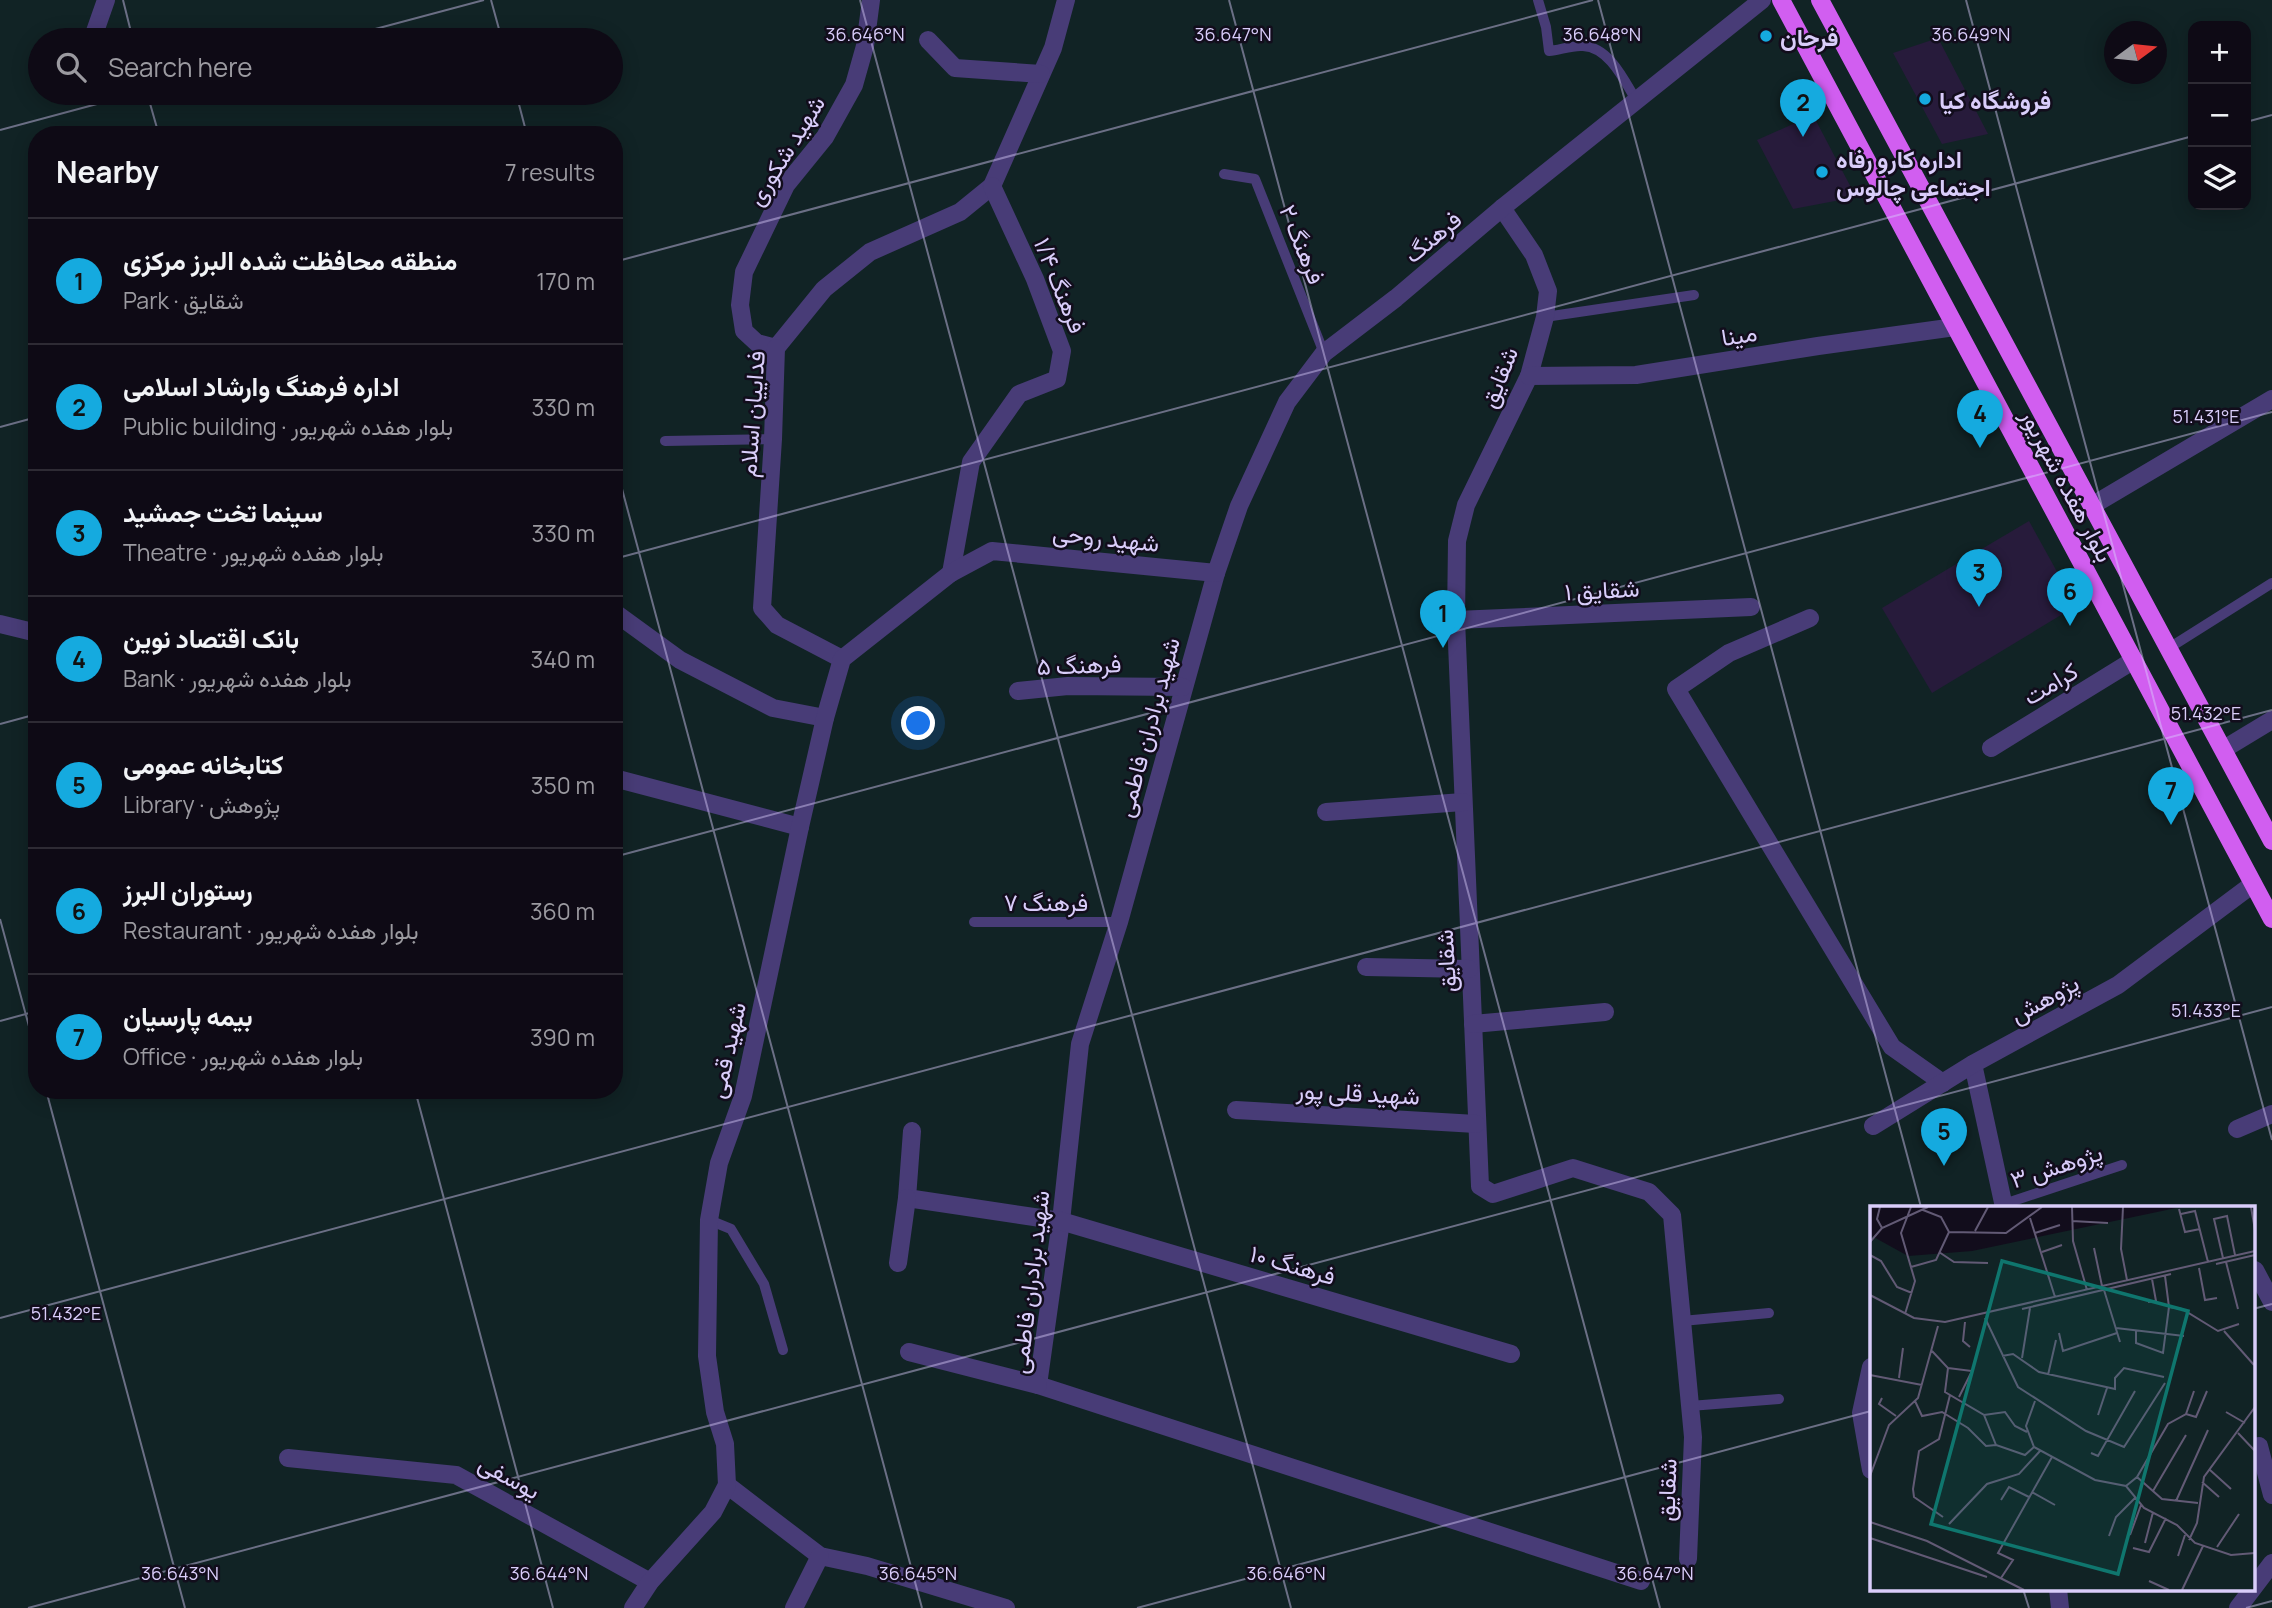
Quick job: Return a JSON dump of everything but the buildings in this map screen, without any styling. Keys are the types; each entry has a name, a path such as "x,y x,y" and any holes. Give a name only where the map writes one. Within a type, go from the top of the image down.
{"main road":[{"name":"بلوار هفده شهریور","path":"1781,0 2272,919"},
{"name":"بلوار هفده شهریور","path":"1819,0 2272,841"}],"street":[{"path":"96,28 106,0"},
{"name":"شهید شکوری","path":"776,348 757,343 744,331 740,305 744,272 786,185 825,137 854,85 865,46 871,0"},
{"name":"فداییان اسلام","path":"842,659 777,625 762,608 774,439 776,348 824,289 870,252 960,212 992,186 1053,48 1066,0"},
{"name":"فرهنگ","path":"1216,573 1239,506 1287,402 1324,353 1396,298 1502,208 1762,0"},
{"path":"928,40 955,68 1041,74"},
{"name":"فرهنگ ۱/۴","path":"951,573 971,462 1019,394 1057,379 1062,351 1034,279 992,186"},
{"name":"شقایق","path":"1502,208 1534,255 1548,291 1545,317 1529,376 1466,505 1457,541 1456,620 1480,1186 1493,1194 1573,1168 1649,1192 1672,1215 1693,1437 1688,1559"},
{"name":"مینا","path":"1529,376 1636,375 1955,327"},
{"path":"2092,505 2272,399"},
{"name":"شهید روحی","path":"951,573 992,551 1216,573"},
{"path":"842,659 951,573"},
{"name":"شهید برادران فاطمی","path":"1216,573 1119,922 1080,1044 1061,1221 1038,1385 1641,1581"},
{"name":"شقایق ۱","path":"1456,620 1751,607"},
{"path":"1810,618 1730,653 1676,689 1892,1047 1943,1083"},
{"path":"623,619 680,660 773,708 825,718"},
{"path":"0,624 28,631"},
{"name":"شهید قمی","path":"727,1485 725,1444 715,1412 707,1356 709,1220 719,1163 743,1096 800,827 825,718 842,659"},
{"name":"کرامت","path":"1991,748 2134,660"},
{"name":"فرهنگ ۵","path":"1018,691 1068,686 1183,687"},
{"path":"2224,749 2272,720"},
{"path":"623,780 800,827"},
{"path":"1326,812 1463,802"},
{"name":"پژوهش","path":"1873,1126 1973,1064 2118,985 2253,884"},
{"path":"1366,967 1469,969"},
{"path":"1473,1024 1605,1012"},
{"path":"1973,1064 2004,1206"},
{"name":"شهید قلی پور","path":"1236,1110 1476,1124"},
{"path":"2237,1129 2272,1114"},
{"path":"898,1263 912,1131"},
{"name":"فرهنگ ۱۰","path":"907,1198 1061,1221 1511,1354"},
{"path":"2255,1270 2272,1302"},
{"path":"909,1352 1038,1385"},
{"path":"1870,1372 1861,1413 1870,1465"},
{"path":"2261,1445 2272,1496"},
{"name":"یوسفی","path":"288,1458 456,1475 650,1582"},
{"path":"633,1608 650,1582 713,1512 727,1485 820,1556 867,1566 1006,1608"},
{"path":"794,1608 820,1556"},
{"path":"2254,1587 2272,1563"},
{"path":"2058,1590 2060,1608"},
{"path":"2238,1608 2252,1590"}],"lane":[{"path":"1538,0 1546,27 1549,51 1580,46 1595,47 1617,68 1636,100"},
{"name":"فرهنگ ۲","path":"1224,174 1255,179 1324,353"},
{"path":"1545,317 1695,295"},
{"path":"665,441 774,439"},
{"path":"2168,648 2272,583"},
{"name":"فرهنگ ۷","path":"974,922 1119,922"},
{"name":"پژوهش ۳","path":"2004,1206 2122,1165"},
{"path":"709,1220 732,1229 764,1284 783,1350"},
{"path":"1682,1321 1769,1313"},
{"path":"1690,1406 1779,1399"}],"shaded area":[{"path":"0,0 2272,0 2272,1608 0,1608"}],"place":[{"name":"فرحان","path":"1766,36"},
{"name":"فروشگاه کیا","path":"1925,99"},
{"name":"اداره فرهنگ وارشاد اسلامی","path":"1803,137"},
{"name":"اداره کارو رفاه اجتماعی چالوس","path":"1822,172"},
{"name":"بانک اقتصاد نوین","path":"1980,448"},
{"name":"سینما تخت جمشید","path":"1979,607"},
{"name":"رستوران البرز","path":"2070,626"},
{"name":"منطقه محافظت شده البرز مرکزی","path":"1443,648"},
{"name":"بیمه پارسیان","path":"2171,825"},
{"name":"کتابخانه عمومی","path":"1944,1166"}]}
